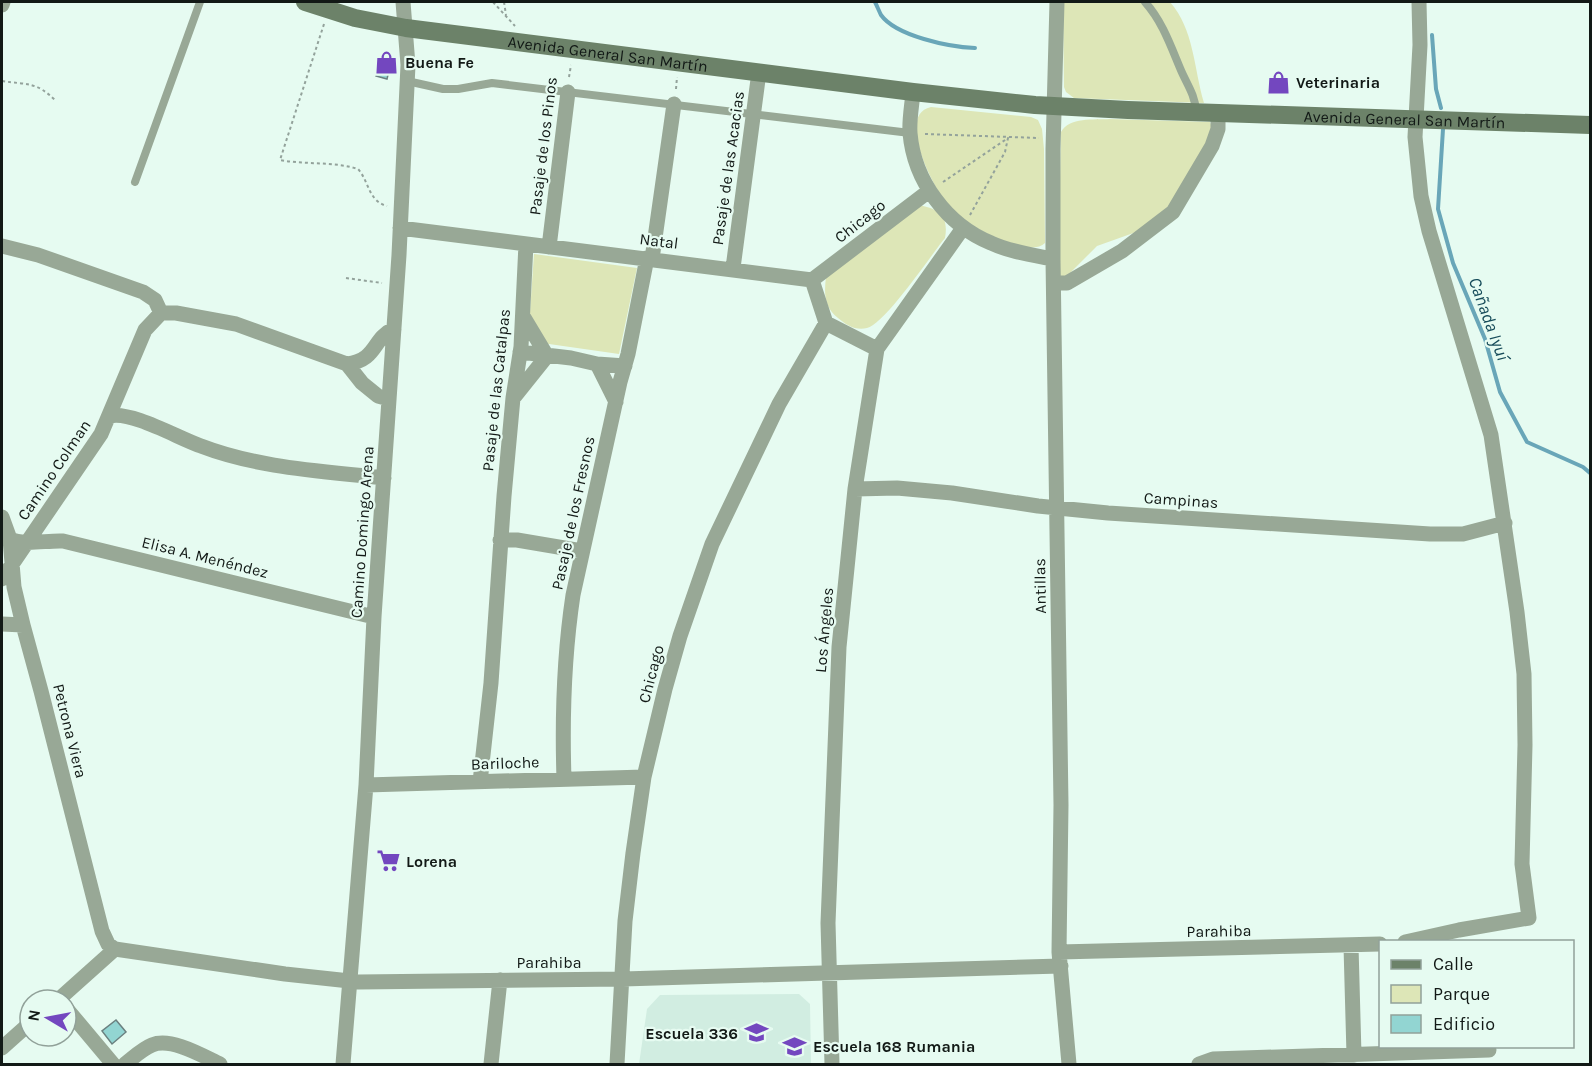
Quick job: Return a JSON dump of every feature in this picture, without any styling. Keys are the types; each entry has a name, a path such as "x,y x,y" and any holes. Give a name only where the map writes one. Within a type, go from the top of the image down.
{"main road":[{"name":"Avenida General San Martín","path":"305,2 377,23 406,28 913,92 1054,106 1590,125"}],"street":[{"name":"Camino Domingo Arena","path":"343,1065 366,785 374,617 397,285 407,81 403,2"},
{"name":"Antillas","path":"1057,2 1053,259 1061,804 1060,959 1069,1065"},
{"path":"1414,940 1529,918 1522,864 1524,674 1505,523 1491,435 1425,216 1415,118 1420,45 1419,2"},
{"name":"Pasaje de las Acacias","path":"732,268 759,72"},
{"name":"Pasaje de los Pinos","path":"549,247 568,92"},
{"path":"913,92 910,133 917,166 929,191 945,212 963,228 983,240 1005,249 1053,259"},
{"name":"Pasaje de los Fresnos","path":"564,779 563,748 568,628 582,551 650,259 674,104"},
{"path":"1054,284 1067,283 1122,251 1173,212 1212,146 1218,129 1218,113"},
{"name":"Chicago","path":"812,279 929,191"},
{"name":"Natal","path":"400,228 812,279"},
{"name":"Los Ángeles","path":"832,1065 828,923 839,647 855,489 877,349 963,228"},
{"name":"Pasaje de las Catalpas","path":"480,782 495,643 500,540 513,398 520,352 526,244"},
{"path":"2,246 38,255 143,292 154,300 161,314 176,313 236,324 347,364 358,362 370,354 385,333 394,329"},
{"path":"812,279 826,323 877,349"},
{"name":"Camino Colman","path":"2,579 101,434 145,330 161,314"},
{"path":"523,316 547,356"},
{"name":"Chicago","path":"617,1065 626,921 633,853 644,777 665,689 680,636 712,544 779,404 826,323"},
{"path":"520,352 625,366"},
{"path":"513,398 547,356"},
{"path":"347,364 362,383 378,396 390,399"},
{"path":"597,364 616,402"},
{"path":"110,416 135,419 225,454 293,467 384,478"},
{"name":"Campinas","path":"855,489 952,493 1108,513 1430,534 1463,534 1505,523"},
{"name":"Petrona Viera","path":"2,517 10,539 14,587 23,625 102,932 108,944 115,949"},
{"name":"Elisa A. Menéndez","path":"10,539 18,543 63,541 374,617"},
{"path":"500,540 536,543 582,551"},
{"path":"2,624 23,625"},
{"name":"Bariloche","path":"366,785 644,777"},
{"name":"Parahiba","path":"115,949 350,982 623,979 829,972 1379,944"},
{"path":"1351,946 1354,1055"},
{"path":"75,988 115,949"},
{"path":"491,1065 500,980"},
{"path":"78,1023 113,1065"},
{"path":"2,1048 18,1034"},
{"path":"124,1065 150,1045 162,1043 186,1048 220,1065"},
{"path":"1198,1065 1213,1059 1489,1050"}],"lane":[{"path":"135,182 200,2"},
{"path":"1145,2 1161,24 1174,50 1180,69 1194,94 1197,112"},
{"path":"407,81 443,89 458,89 492,83 910,133"}],"path":[{"path":"492,2 530,44"},
{"path":"504,2 506,15"},
{"path":"328,10 280,160 330,163 358,169 377,202 401,207"},
{"name":"Pasaje de los Pinos","path":"568,92 573,50"},
{"path":"674,104 679,63"},
{"path":"2,81 33,85 45,90 56,101"},
{"path":"910,133 1054,139"},
{"path":"929,191 1008,138"},
{"path":"963,228 1005,152 1008,138"},
{"path":"346,278 397,285"}],"shaded area":[{"path":"799,994 810,1004 811,1064 639,1064 647,1009 660,995"}],"green space":[{"path":"1063,2 1170,2 1184,24 1189,37 1204,103 1074,98 1066,92 1064,87"},
{"path":"931,107 1031,117 1038,120 1042,129 1044,149 1045,243 1037,247 1011,244 981,231 950,208 928,172 917,139 916,124 921,113"},
{"path":"1110,119 1210,122 1214,133 1167,213 1139,231 1097,246 1066,277 1061,277 1058,272 1061,132 1065,127 1076,122"},
{"path":"919,205 937,211 941,215 945,224 945,238 908,288 875,324 859,329 844,323 833,314 828,304 825,294 826,277"},
{"path":"534,254 637,268 619,354 528,341"}],"building":[{"path":"381,56 392,58 387,79 376,76"},
{"path":"116,1020 126,1032 112,1044 102,1031"}],"waterway":[{"path":"875,2 881,15 898,29 938,43 975,48"},
{"name":"Cañada Iyuí","path":"1432,35 1436,89 1441,108"},
{"name":"Cañada Iyuí","path":"1443,129 1438,209 1453,263 1485,339 1500,392 1527,442 1583,467 1590,473"}],"place":[{"name":"Buena Fe","path":"387,62"},
{"name":"Veterinaria","path":"1278,82"},
{"name":"Lorena","path":"388,861"},
{"name":"Escuela 336","path":"756,1033"},
{"name":"Escuela 168 Rumania","path":"795,1046"}]}
